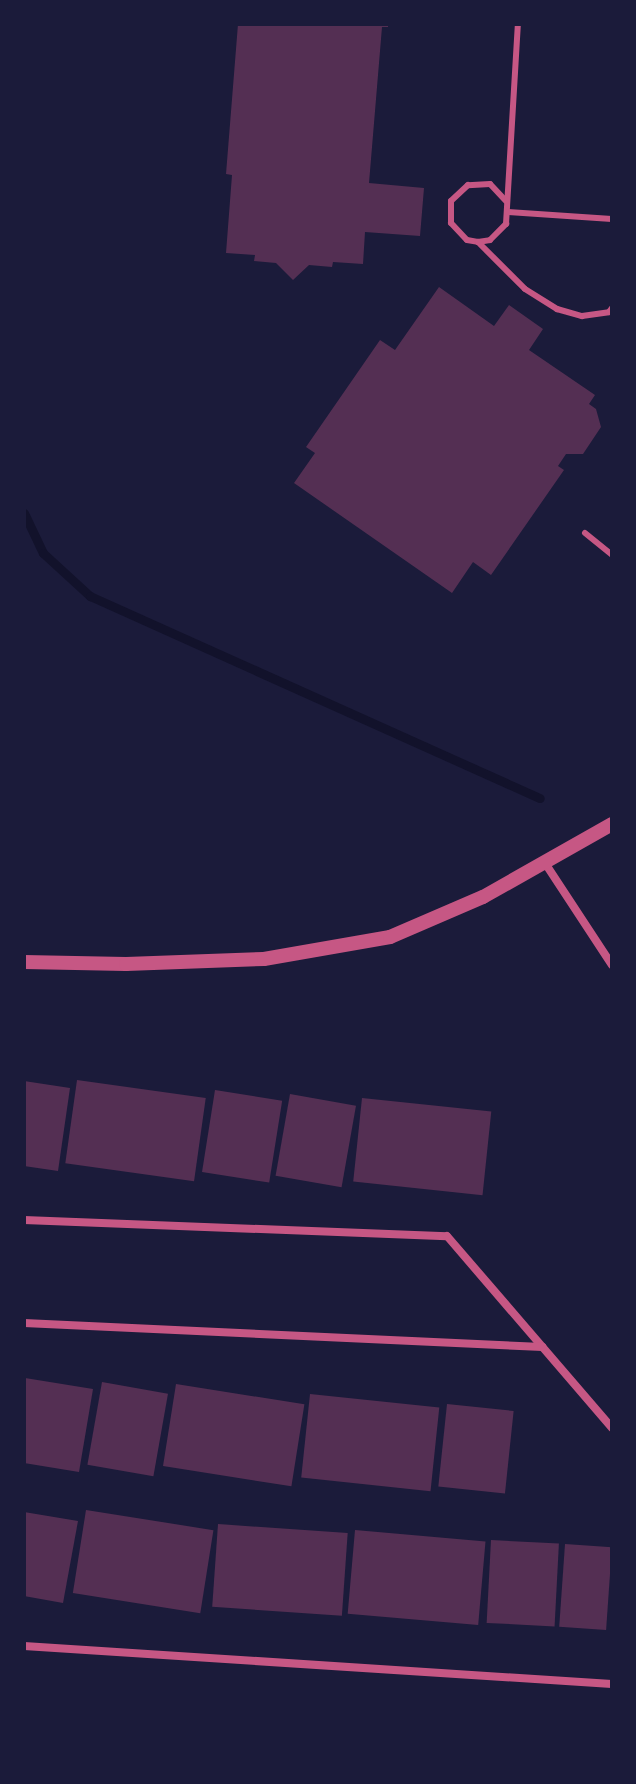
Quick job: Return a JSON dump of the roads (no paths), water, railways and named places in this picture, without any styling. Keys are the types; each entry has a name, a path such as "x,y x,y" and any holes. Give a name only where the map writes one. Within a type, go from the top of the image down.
{"street":[{"path":"24,962 126,964 264,959 390,937 483,897 612,824"},
{"path":"545,863 612,965"},
{"path":"24,1220 447,1236 612,1428"},
{"path":"24,1323 542,1347"},
{"path":"24,1646 612,1684"}],"lane":[{"path":"506,201 490,184 479,182 458,191 449,212 451,223 467,240 478,242 500,233 508,212 506,201 518,24"},
{"path":"508,212 612,219"},
{"path":"478,242 525,289 557,309 582,316 609,312 612,308"},
{"path":"585,533 612,555"}],"waterway":[{"path":"24,513 43,553 90,596 540,798"}]}
